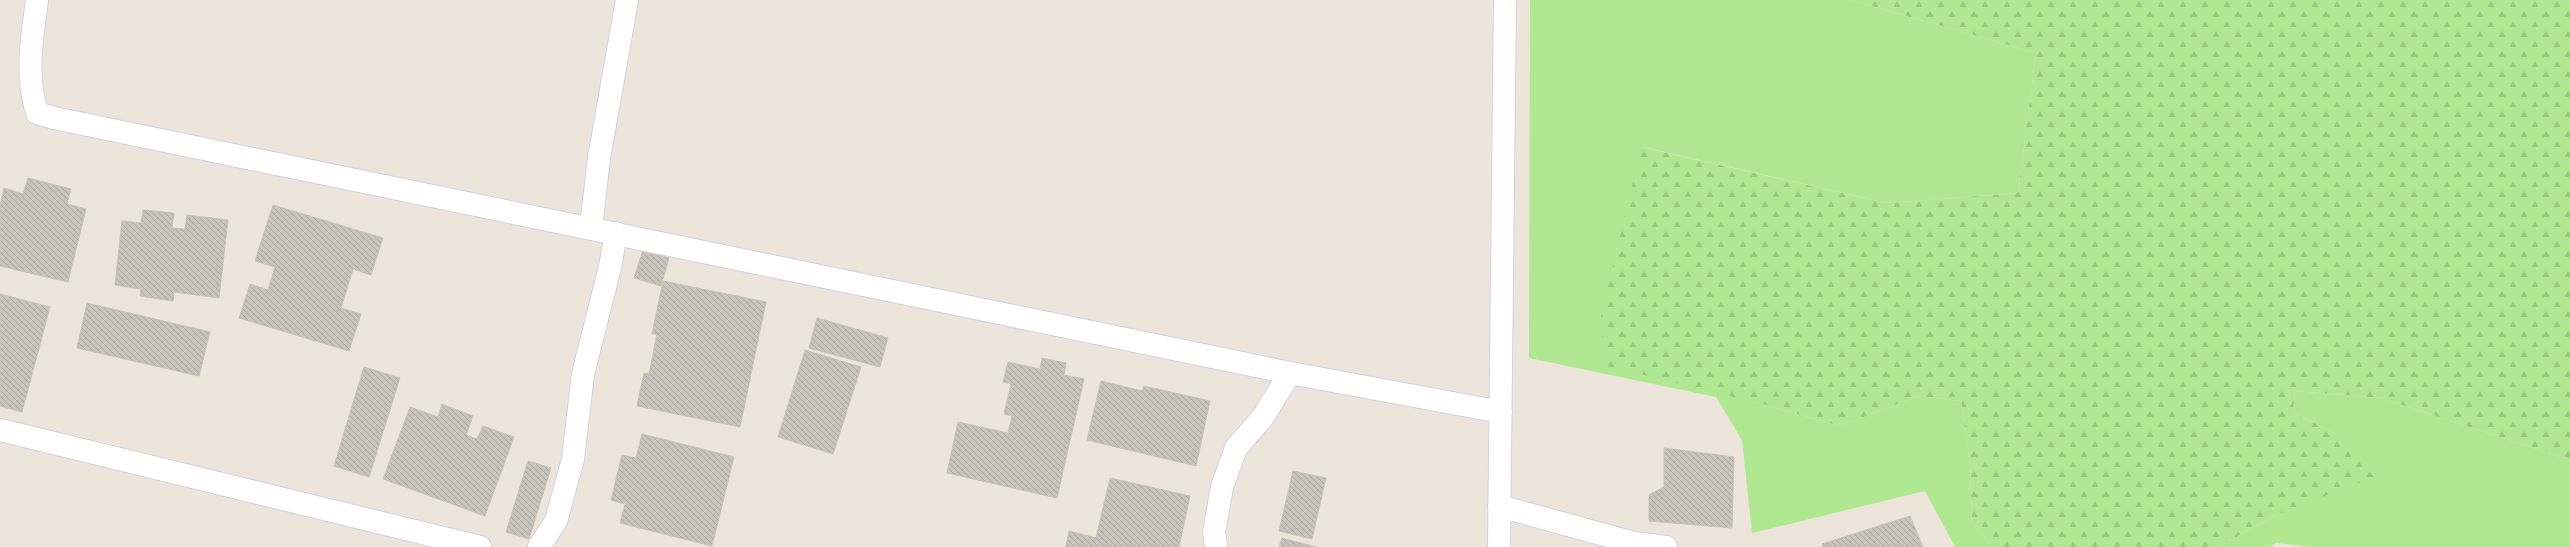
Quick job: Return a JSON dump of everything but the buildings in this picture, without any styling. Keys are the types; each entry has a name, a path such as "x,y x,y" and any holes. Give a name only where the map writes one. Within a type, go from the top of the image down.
{"street":[{"path":"37,0 28,63 32,98 37,113 616,232 1290,374 1501,412"},
{"path":"591,227 599,158 627,0"},
{"path":"1499,547 1505,0"},
{"path":"538,547 556,522 573,459 583,374 610,267 616,232"},
{"path":"1216,547 1214,532 1222,487 1236,448 1263,417 1290,374"},
{"path":"0,430 480,547"},
{"path":"1499,506 1634,543 1666,547"}],"green space":[{"path":"1530,0 1851,0 2036,53 2018,193 1887,203 1642,147 1751,401 1840,426 1918,396 1961,401 1970,465 1972,523 1993,547 1955,547 1925,491 1752,533 1742,440 1716,397 1529,358"},
{"path":"1851,0 2570,0 2570,460 2381,398 2295,391 2293,412 2337,435 2374,477 2276,515 2218,547 1993,547 1972,523 1970,465 1961,401 1918,396 1840,426 1751,401 1607,366 1600,321 1641,147 1887,203 2018,193 2036,53"},
{"path":"2295,391 2381,398 2570,460 2570,547 2309,547 2276,543 2271,547 2218,547 2276,515 2337,435 2293,412"}]}
